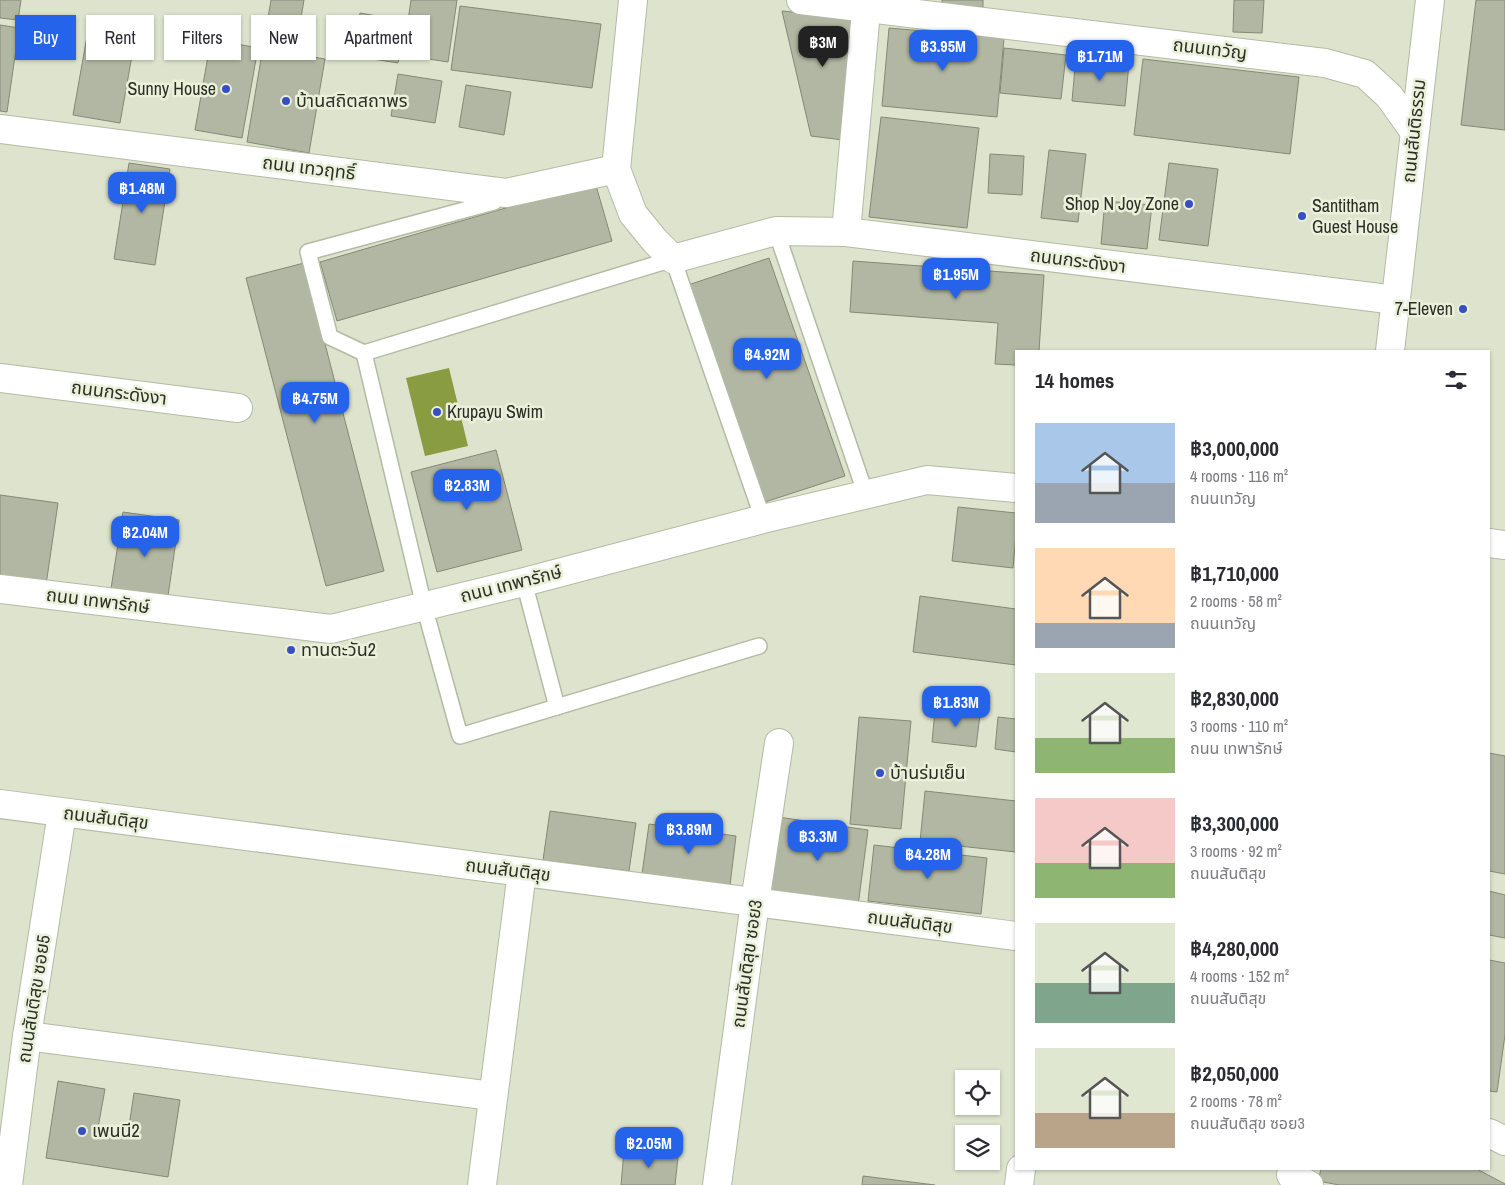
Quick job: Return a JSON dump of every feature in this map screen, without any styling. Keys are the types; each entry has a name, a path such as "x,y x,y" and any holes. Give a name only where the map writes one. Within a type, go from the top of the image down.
{"street":[{"path":"633,0 616,169 633,214 673,259"},
{"name":"ถนนเทวัญ","path":"801,0 867,4 1326,63 1365,74 1389,96 1414,131"},
{"name":"ถนนสันติธรรม","path":"1390,350 1430,0"},
{"path":"846,232 867,4"},
{"name":"ถนน เทวฤทธิ์","path":"0,128 506,193 616,169"},
{"name":"ถนนกระดังงา","path":"673,259 776,232 846,232 1396,300"},
{"name":"ถนนกระดังงา","path":"0,378 238,408"},
{"name":"ถนน เทพารักษ์","path":"0,589 331,629 524,582 763,519 927,480 1015,488"},
{"path":"1490,543 1505,544"},
{"name":"ถนนสันติสุข ซอย3","path":"717,1185 755,902 780,743"},
{"name":"ถนนสันติสุข","path":"0,804 1015,936"},
{"name":"ถนนสันติสุข ซอย5","path":"8,1185 27,1036 62,813"},
{"path":"482,1185 522,872"},
{"path":"27,1036 492,1096"},
{"path":"1490,1134 1505,1141"},
{"path":"1019,1185 1021,1170"}],"lane":[{"path":"494,202 308,252 330,337 364,353 673,259 763,519"},
{"path":"776,232 866,495"},
{"path":"364,353 424,606 460,736 759,646"},
{"path":"524,582 557,707"}],"shaded area":[{"name":"Krupayu Swim","path":"449,368 468,446 425,456 406,378"}],"building":[{"path":"0,0 21,0 19,15 15,15 15,20 0,18"},
{"name":"บ้านสถิตสถาพร","path":"271,0 304,0 302,15 268,15"},
{"path":"411,0 457,0 448,62 430,59 430,15 409,15"},
{"path":"942,0 983,0 983,7 942,6"},
{"path":"1234,0 1264,0 1262,33 1233,32"},
{"path":"1476,0 1505,0 1505,130 1461,125"},
{"path":"460,6 601,24 592,88 451,70"},
{"path":"782,11 856,18 843,140 811,136"},
{"path":"0,25 15,27 15,56 7,112 0,111"},
{"path":"889,28 1004,38 997,117 882,106"},
{"name":"Sunny House","path":"86,42 86,60 131,60 120,123 73,115"},
{"name":"Sunny House","path":"241,45 251,47 251,60 256,60 242,138 195,130 207,60 241,60"},
{"path":"1004,48 1066,55 1061,99 1000,93"},
{"path":"1076,57 1129,63 1125,106 1072,101"},
{"name":"บ้านสถิตสถาพร","path":"316,58 325,59 309,153 247,142 261,60 316,60"},
{"path":"1143,59 1299,77 1290,154 1134,135"},
{"path":"379,60 398,60 398,63"},
{"path":"398,74 442,81 435,123 391,116"},
{"path":"466,85 511,92 504,135 459,127"},
{"path":"881,117 979,128 967,228 869,217"},
{"path":"1049,150 1086,154 1078,222 1041,218"},
{"path":"990,154 1024,156 1022,195 988,193"},
{"path":"129,163 170,169 155,265 114,259"},
{"name":"Shop N Joy Zone","path":"1169,163 1218,169 1208,246 1159,240"},
{"path":"595,182 612,241 337,321 320,262"},
{"path":"1105,201 1152,205 1147,249 1101,244"},
{"path":"769,258 845,476 765,502 688,285"},
{"path":"853,261 1044,275 1039,350 1015,350 1015,365 995,364 998,323 850,312"},
{"path":"304,263 384,571 326,586 246,278"},
{"path":"496,450 522,550 437,572 411,472"},
{"path":"0,495 58,503 46,585 0,578"},
{"path":"958,507 1015,513 1013,568 952,561"},
{"path":"123,512 179,520 167,603 110,595"},
{"path":"920,596 1015,609 1015,665 913,652"},
{"path":"935,710 980,715 976,747 932,742"},
{"name":"บ้านร่มเย็น","path":"859,717 911,721 901,829 850,824"},
{"path":"998,717 1015,719 1015,752 995,749"},
{"path":"1490,753 1505,756 1505,874 1490,871"},
{"path":"925,791 1015,801 1015,852 920,842"},
{"path":"550,811 636,823 629,871 543,860"},
{"path":"778,817 868,830 858,906 767,893"},
{"path":"649,824 736,836 730,885 642,874"},
{"path":"874,845 987,858 981,914 868,901"},
{"path":"1490,891 1505,895 1505,938 1490,935"},
{"path":"1490,960 1505,963 1505,1035 1497,1092 1490,1091"},
{"name":"เพนนี2","path":"58,1081 105,1089 98,1128 128,1133 134,1093 180,1100 168,1177 46,1158"},
{"path":"624,1151 678,1157 675,1185 621,1185"},
{"path":"1321,1170 1479,1170 1505,1185 1339,1185 1318,1181"},
{"path":"863,1176 935,1185 862,1185"}],"place":[{"name":"Sunny House","path":"226,89"},
{"name":"บ้านสถิตสถาพร","path":"286,101"},
{"name":"Shop N Joy Zone","path":"1189,204"},
{"name":"Santitham Guest House","path":"1302,216"},
{"name":"7-Eleven","path":"1463,309"},
{"name":"Krupayu Swim","path":"437,412"},
{"name":"ทานตะวัน2","path":"291,650"},
{"name":"บ้านร่มเย็น","path":"880,773"},
{"name":"เพนนี2","path":"82,1131"}]}
